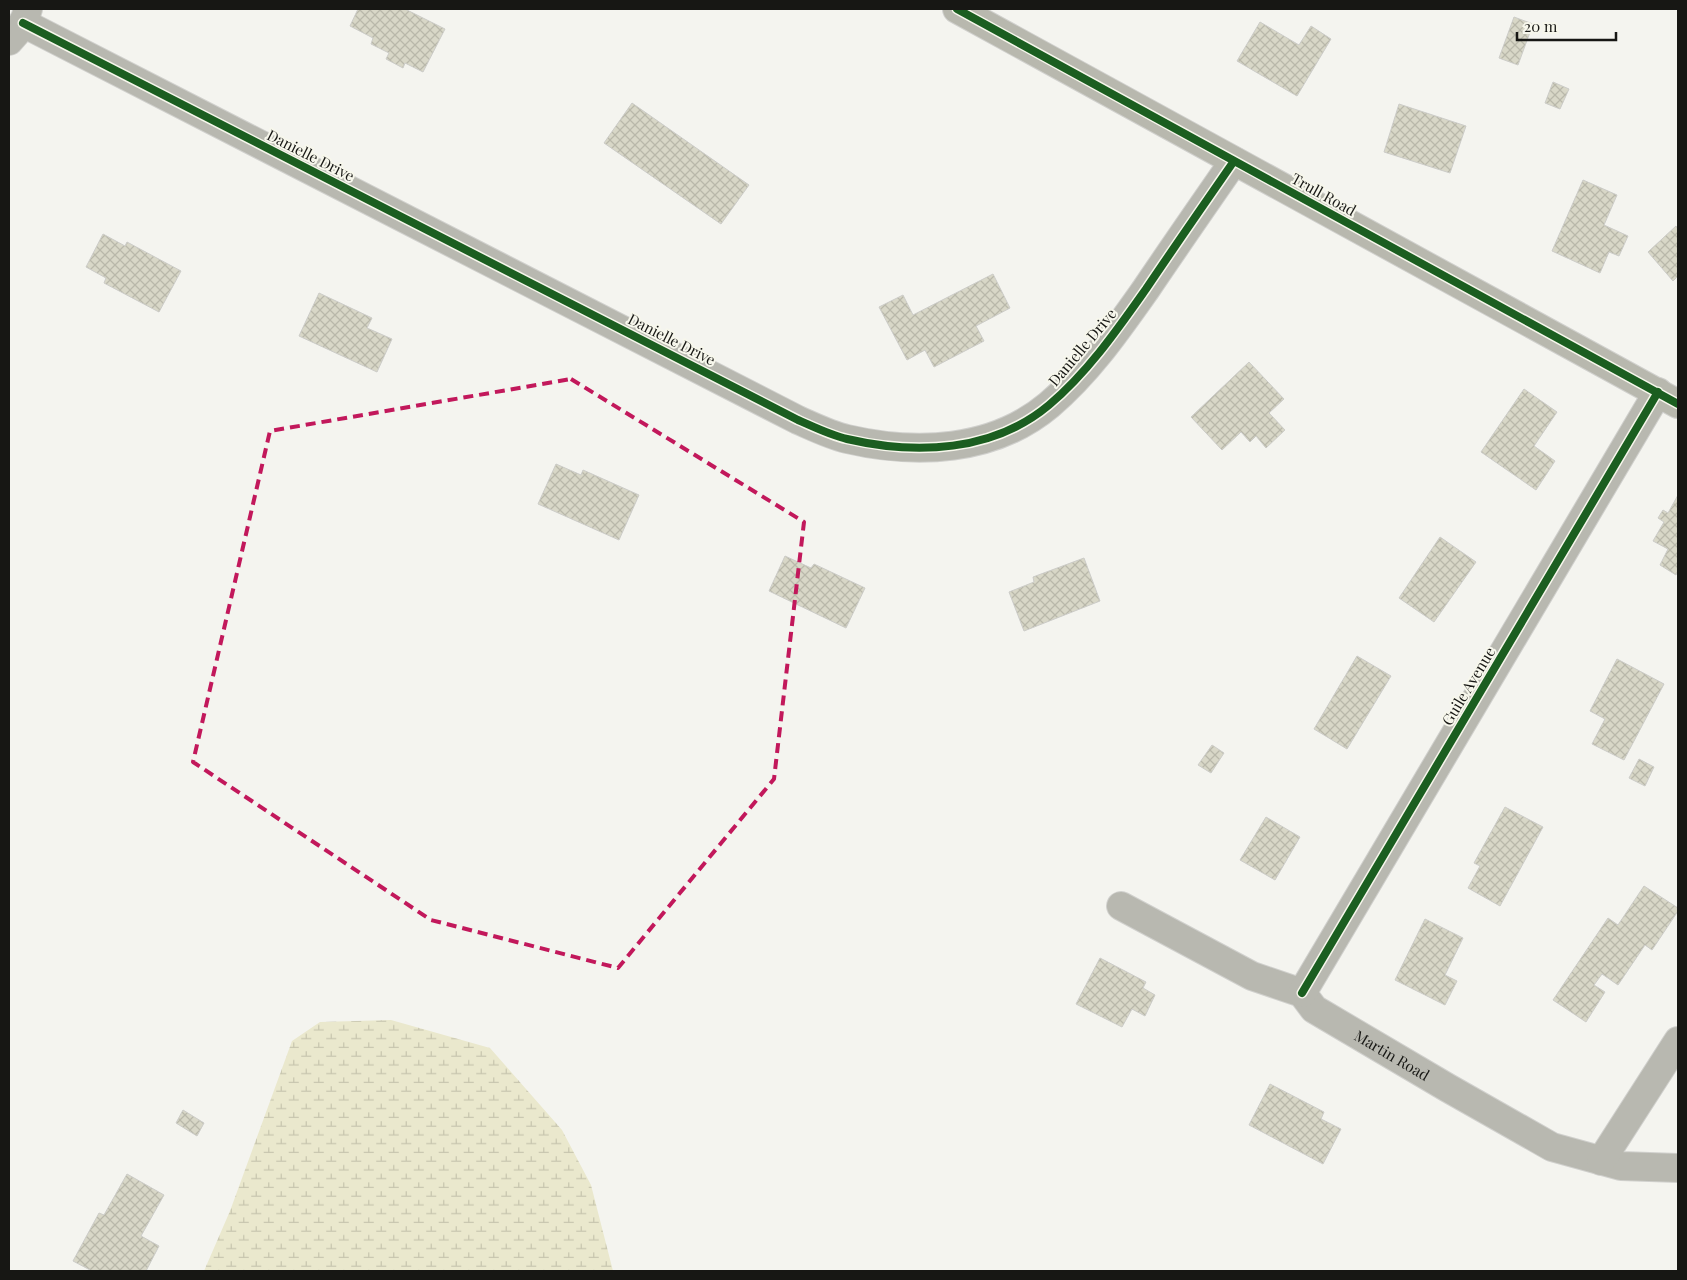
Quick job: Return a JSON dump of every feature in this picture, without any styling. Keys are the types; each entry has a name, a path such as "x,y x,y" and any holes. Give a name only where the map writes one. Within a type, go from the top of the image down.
{"street":[{"name":"Trull Road","path":"957,9 1668,398"},
{"name":"Danielle Drive","path":"20,24 798,420 846,439 896,448 922,449 974,443 1002,434 1048,406 1070,386 1106,345 1234,161"},
{"name":"Guile Avenue","path":"1302,993 1668,398"},
{"name":"Martin Road","path":"1121,906 1252,976 1302,993 1314,1009 1552,1147 1621,1166 1678,1168"},
{"path":"1601,1160 1678,1041"}],"highlighted area":[{"path":"571,379 804,522 774,779 618,968 431,920 193,762 270,431"}],"green space":[{"path":"391,1020 490,1048 562,1130 591,1185 613,1271 204,1271 230,1211 292,1041 320,1022"}],"building":[{"path":"358,9 405,9 445,29 423,72 405,63 403,68 386,59 389,53 371,44 373,38 350,26"},
{"path":"1514,17 1533,24 1518,65 1499,58"},
{"path":"1260,22 1299,45 1311,26 1331,39 1297,96 1237,61"},
{"path":"1553,82 1569,89 1560,109 1545,103"},
{"path":"632,103 749,185 721,224 604,143"},
{"path":"1399,104 1466,126 1450,173 1384,152"},
{"path":"1583,180 1617,195 1604,225 1628,236 1619,256 1609,252 1600,273 1552,251"},
{"path":"1676,226 1678,229 1678,276 1673,281 1648,252"},
{"path":"103,234 125,246 127,242 181,271 159,312 104,283 106,278 86,267"},
{"path":"993,274 1010,308 976,326 984,341 934,367 925,350 907,360 879,307 903,295 913,315"},
{"path":"319,293 372,318 367,328 392,339 377,372 299,336"},
{"path":"1249,362 1284,399 1269,413 1285,430 1266,448 1256,436 1250,442 1241,432 1222,450 1191,417"},
{"path":"1524,389 1557,412 1534,446 1555,461 1536,490 1481,452"},
{"path":"556,464 581,475 583,470 639,495 619,540 538,504"},
{"path":"1678,495 1678,571 1676,575 1660,565 1668,549 1653,541 1664,522 1658,518 1663,510 1668,513"},
{"path":"1440,537 1476,562 1434,622 1399,598"},
{"path":"785,556 811,568 814,564 865,588 846,628 769,591"},
{"path":"1084,558 1100,601 1024,631 1009,592 1034,582 1033,577"},
{"path":"1357,656 1391,676 1347,749 1314,729"},
{"path":"1617,659 1664,684 1624,760 1592,744 1605,719 1590,711"},
{"path":"1212,745 1224,753 1211,773 1198,765"},
{"path":"1639,759 1654,767 1645,786 1629,778"},
{"path":"1505,807 1543,827 1500,906 1468,888 1480,866 1474,863"},
{"path":"1266,817 1300,837 1275,880 1240,860"},
{"path":"1644,886 1678,908 1678,911 1652,950 1645,945 1618,985 1602,974 1594,985 1605,992 1586,1022 1553,1000 1608,918 1618,925"},
{"path":"1425,919 1463,938 1445,975 1457,981 1445,1005 1395,980"},
{"path":"1100,958 1146,982 1143,988 1155,995 1145,1016 1132,1009 1122,1027 1076,1004"},
{"path":"1270,1084 1324,1112 1321,1119 1341,1129 1323,1164 1249,1125"},
{"path":"183,1110 204,1123 197,1136 176,1123"},
{"path":"127,1174 164,1195 141,1236 159,1246 146,1271 92,1271 73,1261 99,1213 104,1215"}],"cycle path":[{"path":"957,9 1678,404"},
{"path":"23,23 798,420 834,435 873,444 926,448 953,446 979,441 1027,421 1049,405 1077,379 1113,335 1234,161"},
{"path":"1302,993 1658,392"}]}
